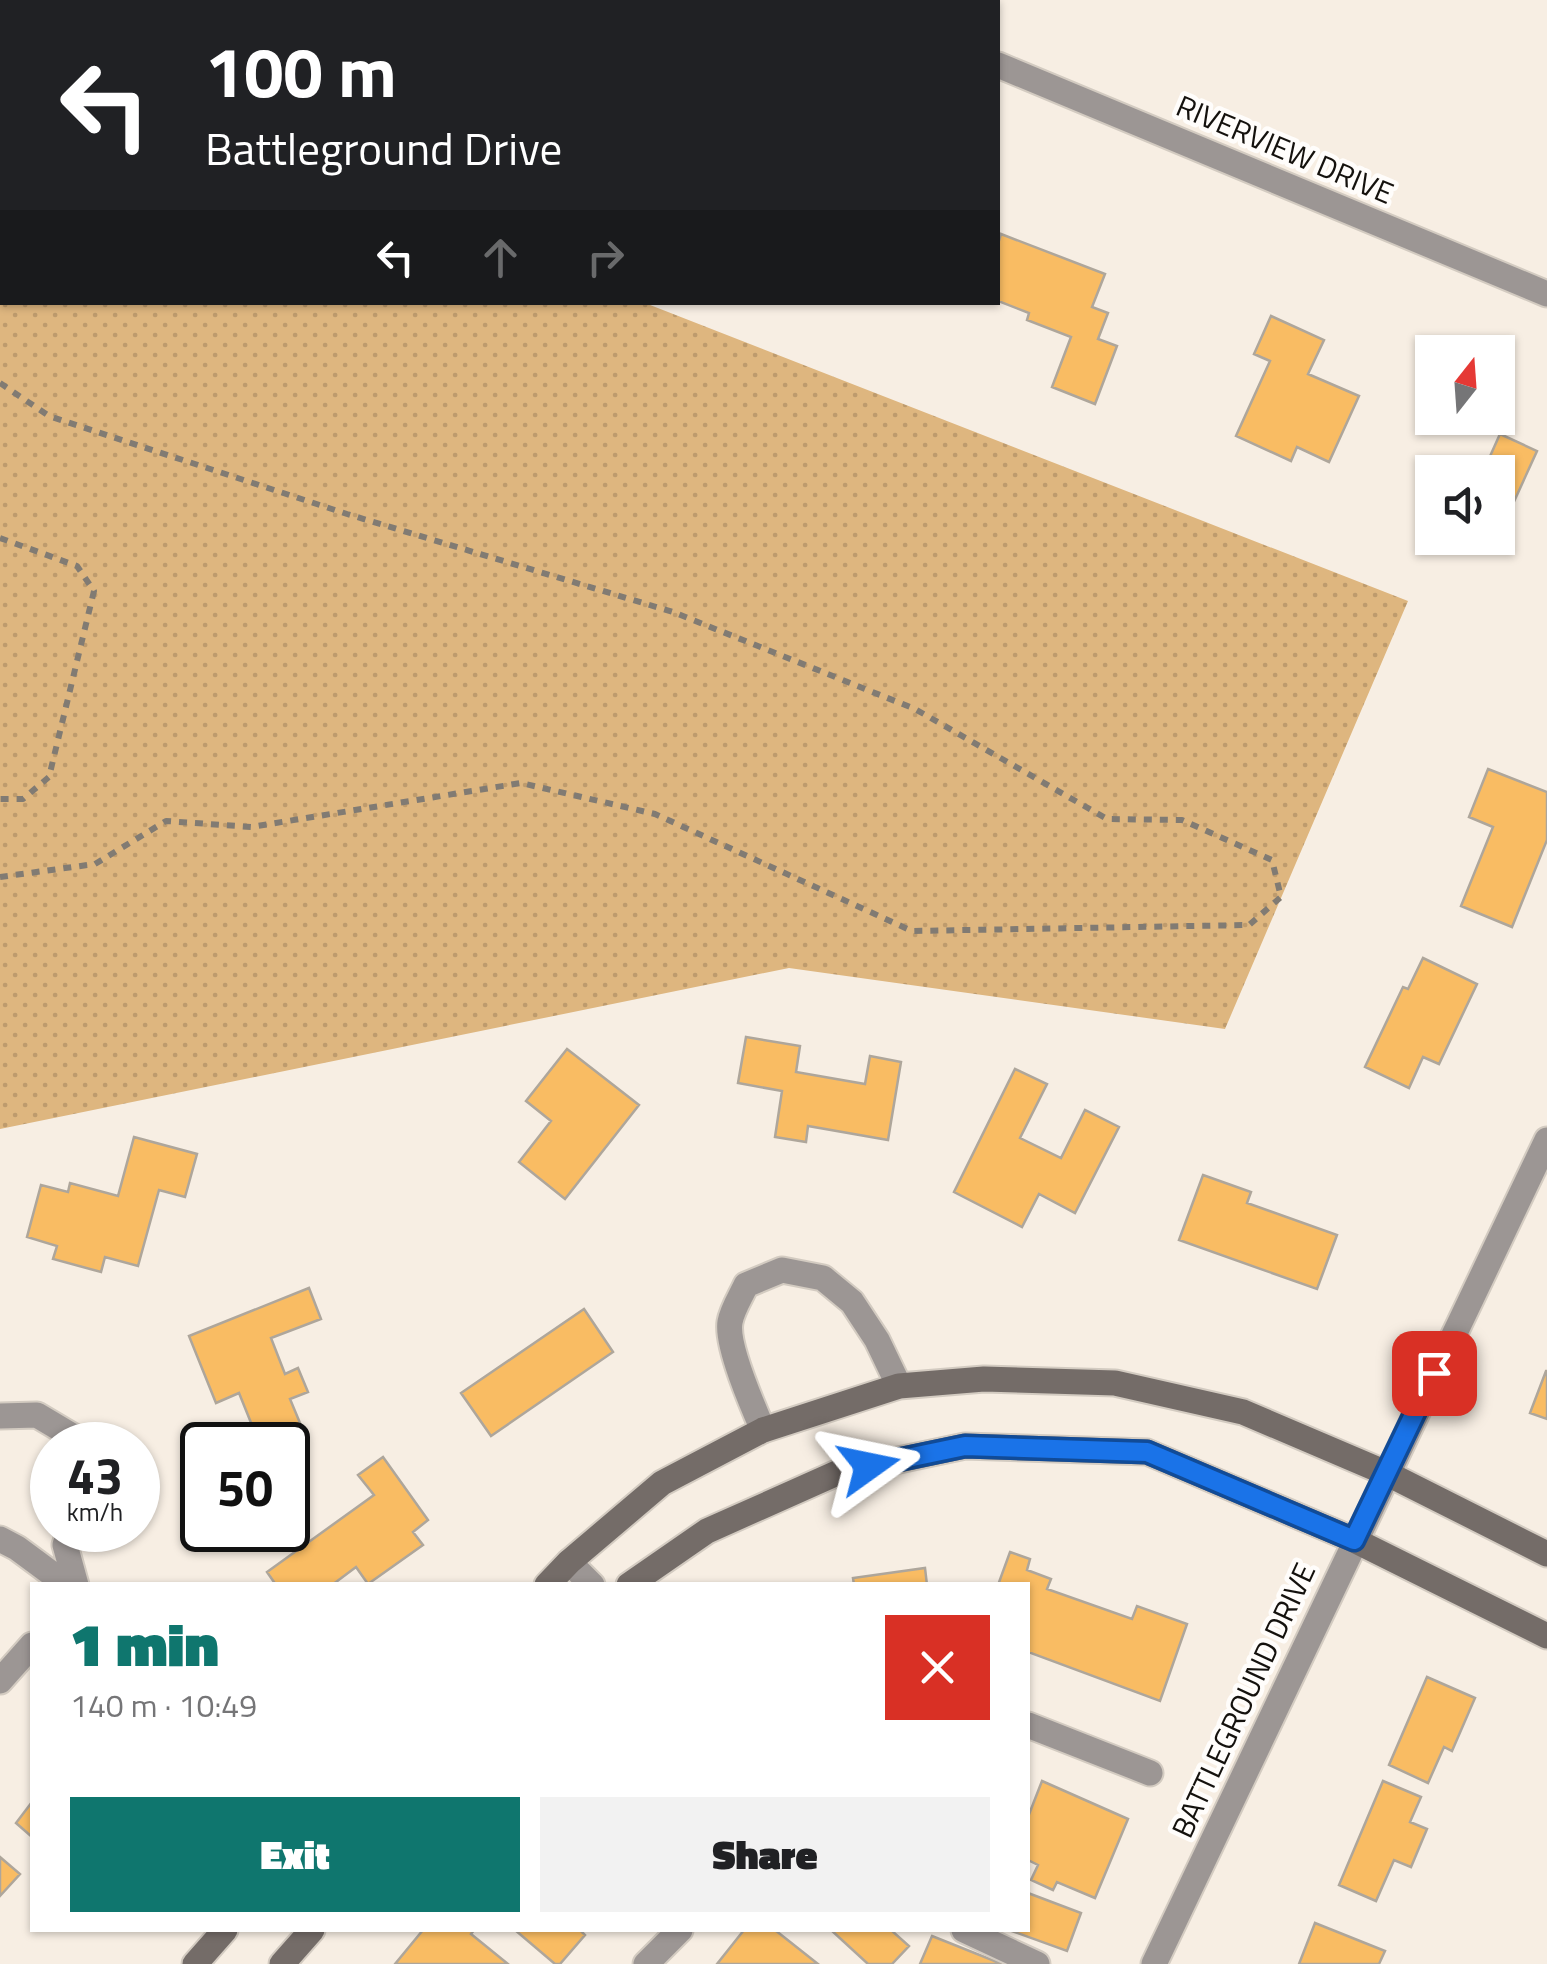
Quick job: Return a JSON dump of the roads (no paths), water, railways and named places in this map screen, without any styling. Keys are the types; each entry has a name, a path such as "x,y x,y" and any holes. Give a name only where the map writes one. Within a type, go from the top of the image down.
{"main road":[{"path":"550,1582 662,1484 763,1430 899,1386 984,1380 1115,1382 1242,1412 1386,1473 1547,1554"},
{"path":"633,1582 707,1531 838,1473 965,1446 1147,1452 1354,1540 1547,1636"},
{"path":"195,1964 223,1932"},
{"path":"282,1964 310,1932"}],"street":[{"name":"RIVERVIEW DRIVE","path":"1000,66 1547,294"},
{"name":"BATTLEGROUND DRIVE","path":"1154,1964 1547,1140"},
{"path":"763,1430 747,1393 730,1324 746,1285 782,1270 824,1278 852,1302 877,1340 899,1386"},
{"path":"0,1416 37,1416 48,1422"},
{"path":"0,1539 63,1582"},
{"path":"67,1552 75,1582"},
{"path":"569,1562 589,1582"},
{"path":"0,1681 30,1647"},
{"path":"1030,1726 1150,1774"},
{"path":"646,1964 678,1932"},
{"path":"968,1932 1036,1964"}]}
